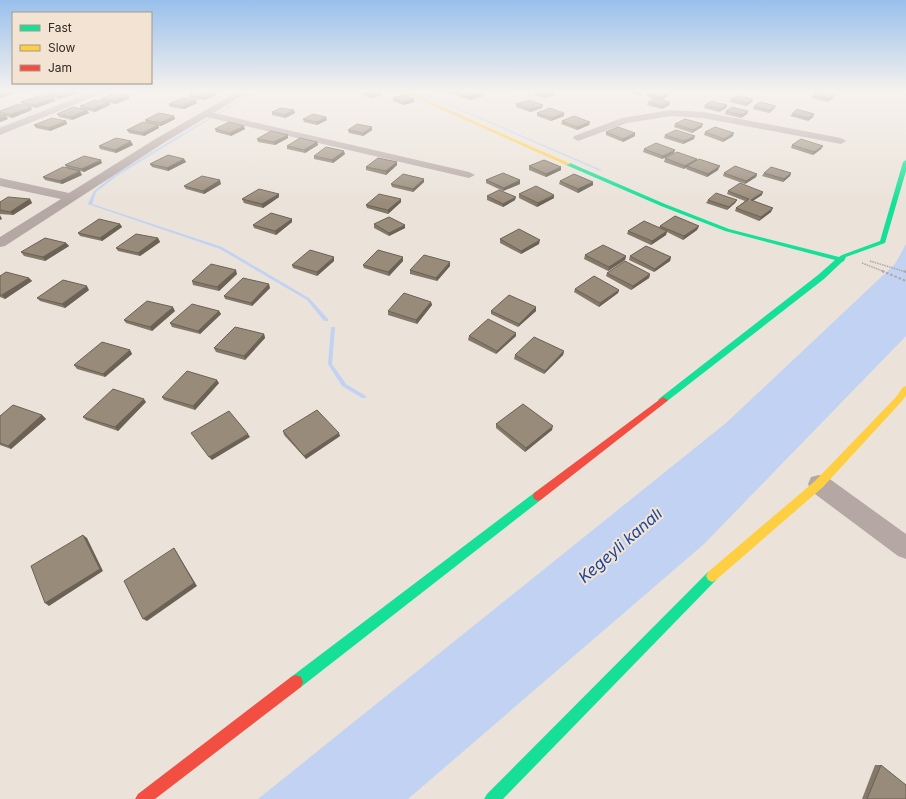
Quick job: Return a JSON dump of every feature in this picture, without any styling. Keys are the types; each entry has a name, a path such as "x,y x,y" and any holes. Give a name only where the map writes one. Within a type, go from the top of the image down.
{"street":[{"path":"0,132 9,128"},
{"path":"0,244 70,197 181,128"},
{"path":"267,128 470,175"},
{"path":"485,128 529,148 611,181 663,206 720,227 842,260"},
{"path":"578,138 603,128"},
{"path":"774,128 841,141"},
{"path":"143,799 671,394 842,260 853,252 883,242 906,162"},
{"path":"0,182 70,197"},
{"path":"492,799 712,576 819,484 899,399 906,389"},
{"path":"819,484 906,548"}],"path":[{"path":"884,264 906,272"},
{"path":"880,270 906,281"}],"water":[{"name":"Kegeyli kanalı","path":"906,244 906,336 704,544 408,799 258,799 726,423 895,264"}],"building":[{"path":"130,128 152,128 143,133 127,130"},
{"path":"216,128 239,128 230,133 215,129"},
{"path":"351,128 370,128 363,133 348,130"},
{"path":"615,128 622,128 635,133 623,139 606,132"},
{"path":"712,128 719,128 734,133 724,139 705,132"},
{"path":"676,130 695,136 684,141 665,135"},
{"path":"271,131 288,135 274,142 257,139"},
{"path":"116,138 131,141 115,150 99,146"},
{"path":"300,138 317,142 304,150 287,146"},
{"path":"801,139 823,146 814,152 792,145"},
{"path":"656,143 675,150 663,156 644,149"},
{"path":"326,147 344,151 332,160 314,156"},
{"path":"677,152 697,159 685,166 665,158"},
{"path":"168,155 184,159 167,168 150,164"},
{"path":"84,156 101,160 82,169 65,165"},
{"path":"378,158 397,162 386,171 366,167"},
{"path":"699,159 720,166 708,174 687,166"},
{"path":"544,160 561,167 546,174 529,166"},
{"path":"735,166 757,174 746,181 724,173"},
{"path":"63,167 80,171 60,181 43,177"},
{"path":"771,167 791,173 784,179 764,173"},
{"path":"503,173 520,180 504,188 486,180"},
{"path":"403,174 424,179 413,189 391,184"},
{"path":"574,174 593,182 578,189 560,181"},
{"path":"202,176 220,180 203,191 184,186"},
{"path":"740,183 763,192 751,200 773,208 761,217 736,208 749,199 728,191"},
{"path":"536,186 554,195 538,203 519,194"},
{"path":"259,189 279,194 262,204 242,199"},
{"path":"499,190 516,197 503,204 487,196"},
{"path":"716,193 737,200 729,207 708,200"},
{"path":"379,194 401,199 388,210 366,205"},
{"path":"8,197 30,199 10,212 0,210 0,202"},
{"path":"271,213 292,219 275,231 253,225"},
{"path":"675,216 699,226 684,236 660,226"},
{"path":"389,217 405,225 389,233 374,224"},
{"path":"99,219 120,224 100,238 78,233"},
{"path":"644,221 667,231 652,241 628,231"},
{"path":"519,229 540,240 521,251 500,239"},
{"path":"136,234 158,238 138,253 116,248"},
{"path":"45,238 66,243 43,257 21,252"},
{"path":"603,245 626,256 609,267 585,255"},
{"path":"646,246 671,257 655,269 630,256"},
{"path":"310,250 334,257 317,272 292,265"},
{"path":"378,250 403,257 388,272 363,265"},
{"path":"424,255 450,262 436,278 410,270"},
{"path":"625,261 650,274 633,286 607,273"},
{"path":"211,264 236,270 217,287 192,281"},
{"path":"6,272 29,278 0,295 0,276"},
{"path":"594,276 619,290 600,303 575,289"},
{"path":"243,278 269,284 251,303 224,296"},
{"path":"63,280 87,286 62,304 37,298"},
{"path":"404,293 431,302 416,320 388,311"},
{"path":"509,295 536,307 519,324 491,311"},
{"path":"147,301 173,307 150,327 124,320"},
{"path":"192,304 219,311 198,331 170,323"},
{"path":"488,319 516,333 497,351 469,336"},
{"path":"235,327 264,334 244,356 214,348"},
{"path":"534,337 564,351 545,371 515,355"},
{"path":"102,342 130,350 103,374 74,365"},
{"path":"187,371 217,380 193,406 162,397"},
{"path":"113,389 144,399 115,427 83,417"},
{"path":"523,404 553,426 526,448 496,424"},
{"path":"13,405 42,415 8,446 0,443 0,416"},
{"path":"317,410 339,433 304,456 283,431"},
{"path":"229,411 248,434 209,457 191,433"},
{"path":"83,535 100,569 45,603 31,566"},
{"path":"174,548 194,583 143,619 124,581"},
{"path":"881,765 906,785 906,799 867,799"}],"waterway":[{"path":"194,128 116,175 95,192 90,204 221,248 308,299 326,320"},
{"path":"504,128 601,170"},
{"path":"333,328 330,364 344,385 364,397"}],"traffic: fast":[{"path":"663,400 821,277 844,256 883,242 906,162"},
{"path":"568,164 663,205 727,230 842,260"},
{"path":"296,682 538,496"},
{"path":"492,799 712,576"}],"traffic: slow":[{"path":"487,128 568,164"},
{"path":"712,576 819,484 899,399 906,389"}],"traffic: jam":[{"path":"538,496 663,400"},
{"path":"143,799 296,682"}]}
